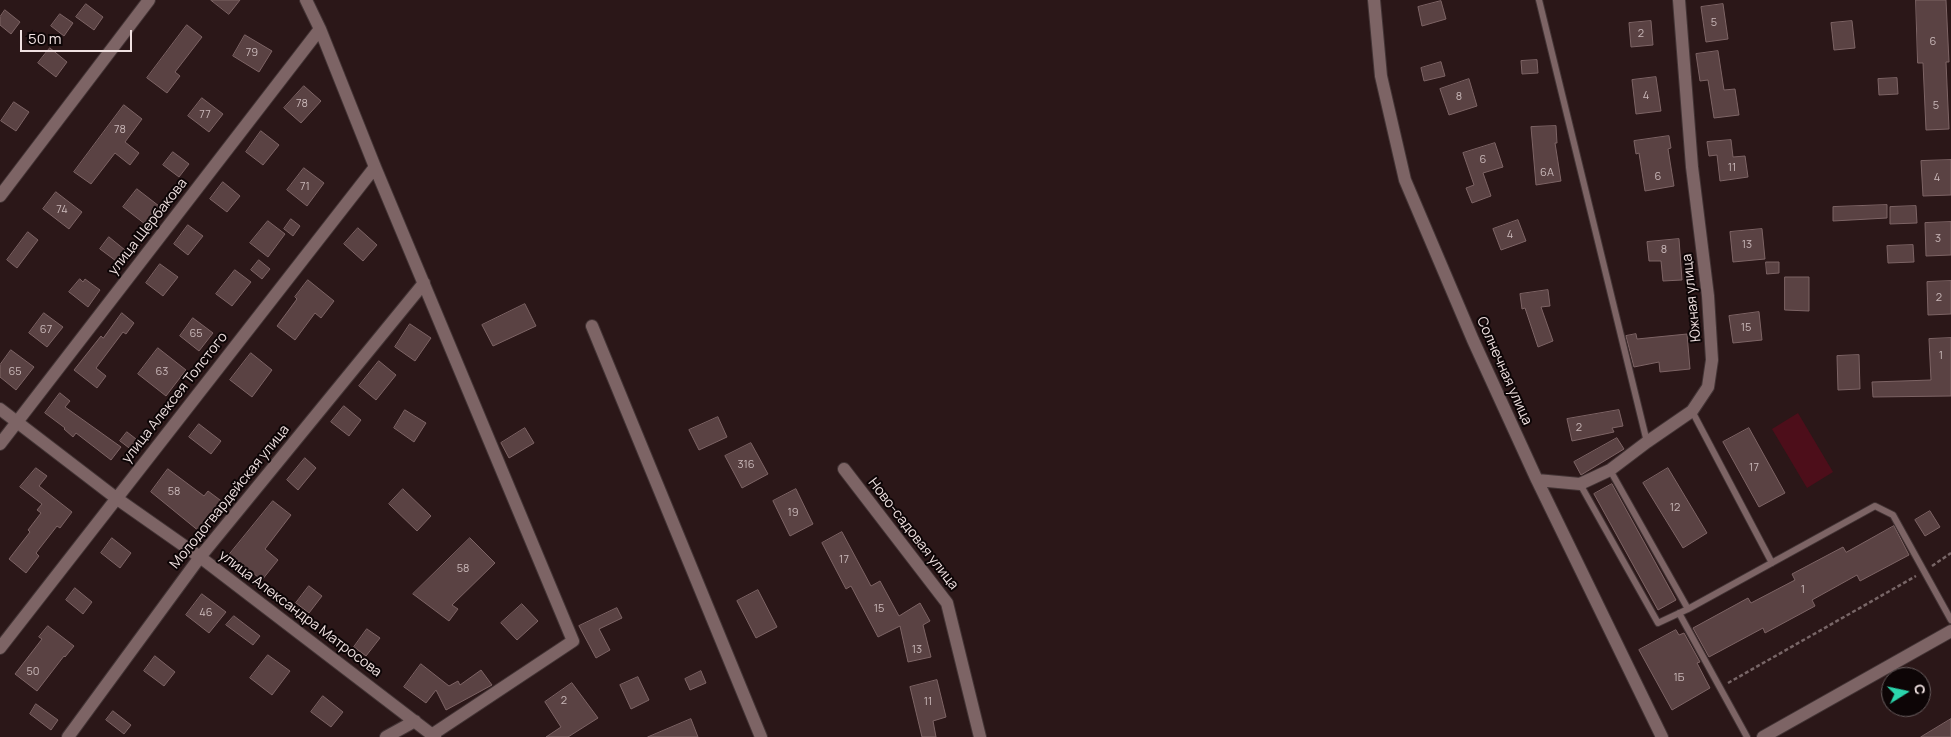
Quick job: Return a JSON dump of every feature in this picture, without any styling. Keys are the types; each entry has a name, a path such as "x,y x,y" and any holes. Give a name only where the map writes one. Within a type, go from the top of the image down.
{"street":[{"path":"0,196 149,0"},
{"path":"306,0 320,29 375,167 572,641 434,736"},
{"name":"Солнечная улица","path":"1374,0 1381,76 1405,180 1537,480 1662,737"},
{"name":"Южная улица","path":"1580,484 1610,470 1692,411 1708,386 1712,360 1708,296 1692,167 1679,0"},
{"name":"улица Щербакова","path":"0,444 320,29"},
{"name":"улица Алексея Толстого","path":"0,648 375,167"},
{"name":"Молодогвардейская улица","path":"68,737 200,557 424,283"},
{"path":"592,326 761,737"},
{"name":"улица Александра Матросова","path":"0,409 116,498 200,557 434,736"},
{"name":"Ново-садовая улица","path":"844,469 947,603 980,737"},
{"path":"1537,480 1580,484"},
{"path":"1763,737 1951,631"},
{"path":"386,737 415,721"}],"lane":[{"path":"1539,0 1647,442"},
{"path":"1692,411 1772,563"},
{"path":"1610,470 1688,609"},
{"path":"1580,484 1658,624 1875,506 1893,515 1951,620"},
{"path":"1679,613 1747,737"}],"path":[{"path":"1720,687 1924,571 1951,553"}],"shaded area":[{"path":"1798,413 1833,472 1807,488 1772,429"}],"building":[{"path":"211,0 240,0 229,14"},
{"path":"1916,0 1946,0 1949,62 1946,62 1949,129 1926,130 1923,63 1918,63"},
{"path":"1441,1 1446,19 1422,26 1418,7"},
{"path":"86,4 103,17 94,30 76,17"},
{"path":"1723,4 1728,39 1706,42 1701,7"},
{"path":"5,10 20,22 11,34 0,25 0,17"},
{"path":"60,14 73,23 64,36 51,26"},
{"path":"1651,21 1653,45 1631,47 1629,23"},
{"path":"1852,21 1855,48 1834,50 1831,23"},
{"path":"187,25 202,37 175,72 180,76 167,93 147,78"},
{"path":"245,35 272,51 259,72 233,56"},
{"path":"50,48 67,62 56,77 38,63"},
{"path":"1718,51 1724,90 1735,89 1739,115 1714,118 1708,80 1700,81 1696,54"},
{"path":"1537,60 1538,73 1522,74 1521,61"},
{"path":"1441,62 1445,76 1424,81 1421,68"},
{"path":"1656,77 1661,111 1636,114 1632,80"},
{"path":"1897,78 1898,94 1879,95 1878,79"},
{"path":"1469,79 1477,106 1449,115 1440,89"},
{"path":"304,86 321,101 301,123 284,108"},
{"path":"202,98 223,114 209,132 188,116"},
{"path":"14,102 29,112 16,131 1,121"},
{"path":"124,105 142,119 125,142 139,153 130,165 115,153 91,184 74,172"},
{"path":"1556,126 1557,143 1555,143 1561,181 1536,185 1531,127"},
{"path":"261,131 279,145 263,165 246,152"},
{"path":"1669,136 1671,148 1668,149 1674,186 1645,191 1639,153 1636,154 1634,141"},
{"path":"1731,140 1733,157 1745,156 1748,177 1720,181 1717,155 1709,156 1707,142"},
{"path":"1495,143 1503,167 1483,173 1491,196 1472,203 1466,188 1474,185 1463,153"},
{"path":"173,152 189,164 179,177 163,165"},
{"path":"1951,160 1951,195 1923,196 1921,161"},
{"path":"304,168 324,183 307,206 287,190"},
{"path":"223,182 240,196 227,212 210,199"},
{"path":"137,189 159,206 145,224 123,207"},
{"path":"56,192 82,212 69,229 43,209"},
{"path":"1887,205 1887,218 1833,221 1833,207"},
{"path":"1916,206 1917,223 1890,224 1890,207"},
{"path":"291,219 300,226 293,236 284,229"},
{"path":"1518,220 1526,241 1501,250 1493,229"},
{"path":"268,221 285,234 268,257 250,243"},
{"path":"1951,222 1951,255 1926,256 1925,223"},
{"path":"188,225 203,236 188,255 174,244"},
{"path":"358,228 377,245 363,261 344,244"},
{"path":"1762,229 1765,259 1733,262 1730,232"},
{"path":"28,232 38,240 17,268 7,260"},
{"path":"109,237 125,250 116,261 100,249"},
{"path":"1679,239 1682,280 1663,281 1661,261 1649,261 1647,242"},
{"path":"1913,245 1914,262 1888,263 1887,246"},
{"path":"259,260 270,269 262,279 251,270"},
{"path":"1766,262 1779,262 1779,273 1767,274"},
{"path":"160,264 178,277 163,296 146,283"},
{"path":"235,270 251,282 232,306 216,294"},
{"path":"1785,277 1809,277 1809,311 1785,310"},
{"path":"80,279 83,282 85,279 100,290 88,307 69,292"},
{"path":"308,280 334,301 321,318 315,313 295,340 277,326"},
{"path":"1951,281 1951,314 1928,315 1927,282"},
{"path":"1548,290 1550,306 1541,307 1553,341 1538,347 1525,308 1522,309 1520,294"},
{"path":"525,304 536,326 493,346 482,325"},
{"path":"1759,312 1762,340 1733,343 1729,316"},
{"path":"44,313 63,327 47,347 29,333"},
{"path":"122,313 134,323 126,334 123,332 96,368 106,376 97,388 74,370 101,336 103,338"},
{"path":"193,318 213,333 199,351 180,336"},
{"path":"410,324 431,338 415,361 395,347"},
{"path":"1636,334 1637,339 1687,334 1690,369 1660,372 1659,362 1634,367 1626,336"},
{"path":"1951,338 1951,396 1873,397 1872,382 1931,380 1929,339"},
{"path":"158,348 186,370 166,396 138,374"},
{"path":"11,350 34,367 16,390 0,377 0,365"},
{"path":"251,353 272,370 252,397 230,380"},
{"path":"1859,355 1860,389 1838,390 1837,356"},
{"path":"379,361 396,375 376,400 359,386"},
{"path":"60,393 70,401 65,407 121,447 111,460 76,433 73,437 65,428 45,413"},
{"path":"344,406 361,420 349,436 331,422"},
{"path":"405,410 426,423 414,442 394,428"},
{"path":"1619,410 1623,426 1612,428 1614,432 1572,441 1567,419"},
{"path":"718,417 727,437 699,450 689,430"},
{"path":"199,424 221,441 211,454 189,437"},
{"path":"525,428 534,443 509,458 501,443"},
{"path":"1749,428 1785,493 1759,507 1723,442"},
{"path":"127,432 140,442 133,451 120,441"},
{"path":"1617,438 1624,449 1581,475 1574,462"},
{"path":"751,443 768,474 742,488 725,456"},
{"path":"305,458 316,468 298,490 287,480"},
{"path":"36,468 47,476 39,486 72,512 60,528 57,526 36,553 39,556 26,573 9,559 30,532 28,530 41,513 37,510 42,504 20,487"},
{"path":"1668,468 1707,533 1683,548 1643,483"},
{"path":"168,469 204,496 208,491 224,503 200,532 151,492"},
{"path":"1612,484 1676,600 1658,610 1594,494"},
{"path":"403,489 431,516 417,531 389,504"},
{"path":"796,489 813,524 790,536 773,501"},
{"path":"273,501 291,515 265,549 278,560 262,580 229,555"},
{"path":"1930,511 1940,527 1925,536 1915,520"},
{"path":"1894,526 1909,555 1860,581 1857,575 1812,600 1815,606 1765,633 1763,628 1709,657 1693,628 1748,598 1751,603 1795,580 1792,574 1843,547 1846,552"},
{"path":"842,532 871,586 880,581 899,616 920,603 930,621 923,625 931,657 908,662 900,626 878,637 851,586 846,589 822,543"},
{"path":"112,538 131,553 120,568 101,553"},
{"path":"470,538 495,563 452,605 458,609 449,621 413,594"},
{"path":"309,586 322,596 309,613 296,603"},
{"path":"75,588 92,602 83,614 66,600"},
{"path":"758,590 777,627 756,638 737,601"},
{"path":"202,594 226,612 209,633 186,615"},
{"path":"522,604 538,621 517,640 501,623"},
{"path":"617,608 622,618 599,629 610,650 596,658 579,626"},
{"path":"234,616 260,636 253,645 226,625"},
{"path":"48,626 74,646 37,691 15,674 42,639 39,637"},
{"path":"367,629 380,638 366,656 354,647"},
{"path":"1676,630 1679,635 1684,633 1700,662 1697,663 1710,688 1672,710 1639,650"},
{"path":"268,655 290,671 272,695 250,678"},
{"path":"155,656 175,672 164,686 144,671"},
{"path":"421,664 449,686 458,681 460,685 481,670 492,685 446,710 436,690 426,703 404,687"},
{"path":"701,671 706,683 690,690 685,679"},
{"path":"638,677 649,700 631,709 620,685"},
{"path":"937,680 946,717 933,721 936,737 922,737 910,687"},
{"path":"572,683 598,718 568,737 546,737 561,727 545,702"},
{"path":"323,696 343,712 331,727 311,712"},
{"path":"36,704 58,720 51,730 30,714"},
{"path":"113,711 131,725 124,734 106,720"},
{"path":"691,719 698,737 648,737"},
{"path":"1951,719 1951,737 1921,737"}]}
